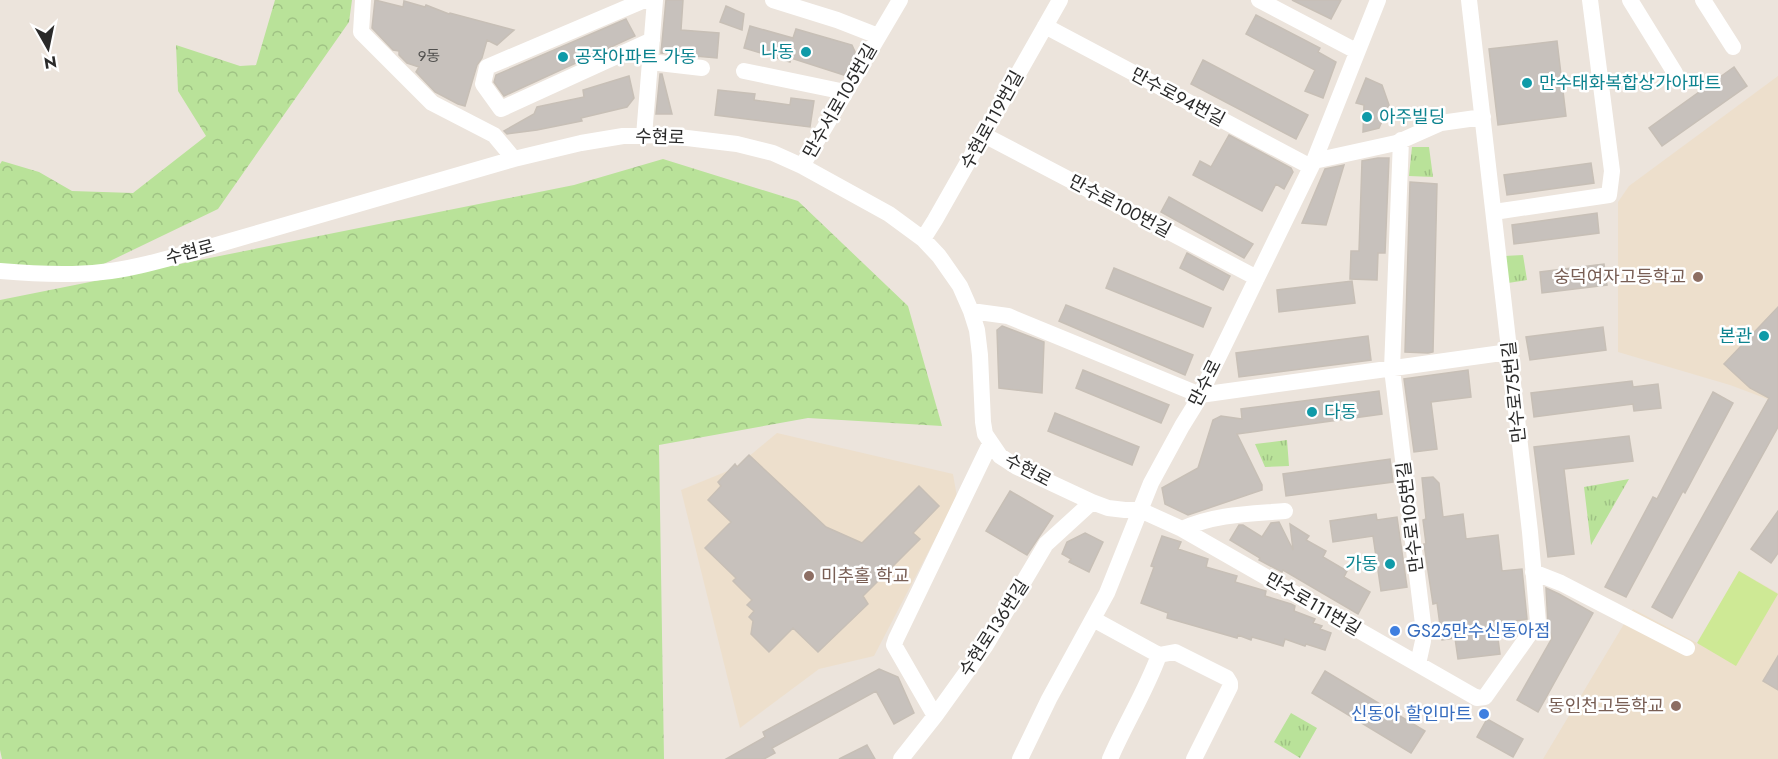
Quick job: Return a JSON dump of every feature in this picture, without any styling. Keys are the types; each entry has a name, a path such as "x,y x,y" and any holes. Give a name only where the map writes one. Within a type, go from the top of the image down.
{"street":[{"path":"363,0 361,32 432,103 494,135 514,159"},
{"path":"645,0 488,67 483,84 501,109 652,40"},
{"path":"644,136 655,0"},
{"name":"만수서로105번길","path":"773,0 878,36"},
{"name":"만수서로105번길","path":"802,166 900,0"},
{"name":"수현로119번길","path":"923,239 1060,0"},
{"path":"1259,0 1356,51"},
{"name":"만수로","path":"1020,759 1116,572 1151,483 1200,395 1312,164 1378,0"},
{"name":"만수로75번길","path":"1469,0 1538,622 1485,697"},
{"path":"1494,212 1609,195 1612,171 1590,0"},
{"path":"1630,0 1676,74"},
{"path":"1703,0 1733,47"},
{"name":"만수로94번길","path":"1045,26 1312,164"},
{"path":"650,62 702,68"},
{"path":"744,71 845,92"},
{"path":"1312,164 1401,140 1441,123 1483,117"},
{"name":"수현로","path":"0,271 64,275 102,272 144,264 514,159 581,143 623,136 662,135 737,144 773,153 802,166 888,214 923,239 949,269 971,311 977,330 980,355 983,422 990,444 1000,456 1017,467 1092,502 1108,508 1140,510"},
{"name":"만수로100번길","path":"984,135 1257,278"},
{"name":"만수로105번길","path":"1401,140 1392,369 1423,624 1423,641 1418,664"},
{"path":"971,311 1008,316 1200,395 1509,352"},
{"path":"935,716 894,645 990,444"},
{"name":"수현로136번길","path":"901,759 986,645 1046,544 1092,502"},
{"name":"만수로111번길","path":"1140,510 1182,529 1477,698 1485,697"},
{"path":"1182,529 1214,518 1286,511"},
{"path":"1533,572 1568,586 1687,648"},
{"path":"1093,619 1160,655 1175,652 1227,678 1230,687 1194,759"},
{"path":"1110,759 1119,736 1160,655"}],"shaded area":[{"name":"숭덕여자고등학교","path":"1778,76 1778,403 1730,385 1618,352 1618,202 1629,186"},
{"name":"미추홀 학교","path":"777,433 953,474 957,497 874,656 819,669 740,728 681,490 735,468"},
{"name":"동인천고등학교","path":"1739,571 1778,593 1778,759 1543,759 1633,609 1697,643 1696,647"}],"green space":[{"path":"275,0 352,0 349,22 218,209 85,273 0,267 0,164 2,161 39,172 72,191 133,193 206,136 178,91 176,45 240,66 256,65"},
{"path":"1412,147 1429,147 1433,177 1409,176"},
{"path":"663,159 798,201 908,306 942,426 808,418 659,445 664,759 2,759 0,750 0,300 574,185"},
{"path":"1523,255 1527,280 1508,283 1504,256"},
{"path":"1287,440 1289,466 1265,467 1255,444"},
{"path":"1629,479 1591,545 1584,487"},
{"path":"1739,571 1778,594 1736,666 1697,643"},
{"path":"1291,713 1317,728 1300,758 1274,742"}],"building":[{"path":"375,0 403,7 404,1 425,7 426,5 449,14 514,30 497,45 487,40 465,106 435,92 416,72 419,67 407,63 399,55 399,51 393,50 372,28"},
{"path":"666,0 683,0 681,30 719,33 717,58 661,53"},
{"path":"1292,0 1341,0 1331,19"},
{"path":"726,6 744,14 742,30 720,22"},
{"path":"1256,15 1320,48 1318,52 1336,62 1323,98 1305,91 1315,70 1246,34"},
{"name":"공작아파트 가동","path":"626,19 635,36 504,96 494,82 496,75"},
{"name":"나동","path":"750,26 793,38 796,29 852,45 856,54 844,75 791,58 790,62 744,48"},
{"name":"만수태화복합상가아파트","path":"1557,41 1566,116 1498,125 1489,49"},
{"path":"1203,60 1308,115 1296,139 1191,84"},
{"path":"1734,67 1747,86 1662,146 1649,128"},
{"path":"660,74 662,74 672,114 656,114"},
{"path":"629,76 634,98 627,107 581,118 582,121 537,130 507,134 504,131 534,114 537,107 584,97 583,90"},
{"name":"아주빌딩","path":"1366,78 1382,85 1389,105 1379,128 1363,132 1364,105 1356,103"},
{"path":"718,90 755,94 754,100 790,105 791,98 814,101 810,127 715,115"},
{"path":"1229,135 1291,168 1293,172 1284,189 1276,184 1262,211 1193,175 1200,161 1211,167"},
{"path":"1389,158 1385,253 1378,253 1377,280 1350,279 1351,251 1359,251 1362,161"},
{"path":"1591,163 1594,183 1507,195 1504,175"},
{"path":"1344,165 1326,225 1302,223 1325,169"},
{"path":"1410,182 1437,184 1433,352 1428,353 1405,352"},
{"path":"1169,197 1253,244 1244,258 1161,212"},
{"path":"1597,213 1599,233 1514,244 1512,225"},
{"path":"1187,253 1230,276 1223,290 1180,268"},
{"path":"1604,264 1607,285 1542,293 1540,272"},
{"path":"1114,268 1211,308 1203,327 1106,288"},
{"path":"1352,281 1355,303 1279,312 1277,290"},
{"path":"1066,305 1193,355 1185,375 1059,321"},
{"path":"1778,307 1778,427 1672,618 1652,607 1769,398 1750,388 1724,364"},
{"path":"1002,326 1044,342 1042,393 999,388 997,330"},
{"path":"1603,327 1606,350 1530,360 1526,337"},
{"path":"1368,336 1371,360 1239,377 1236,353"},
{"path":"1083,370 1169,405 1161,423 1076,388"},
{"path":"1468,370 1471,397 1431,402 1437,449 1414,452 1404,379"},
{"path":"1632,381 1633,387 1658,384 1661,408 1634,411 1633,404 1534,417 1531,393"},
{"path":"1379,391 1382,414 1237,434 1262,485 1262,490 1188,515 1165,504 1162,488 1198,468 1213,420 1221,416 1242,419 1241,409"},
{"path":"1713,392 1733,403 1685,493 1683,491 1626,597 1605,587 1653,497 1657,499"},
{"path":"1055,413 1139,447 1132,465 1048,431"},
{"path":"1629,436 1633,461 1564,469 1574,554 1548,557 1534,447"},
{"name":"미추홀 학교","path":"749,455 826,527 862,543 919,486 939,506 913,533 920,539 863,596 868,604 818,652 793,628 769,652 751,634 753,621 749,617 754,611 747,605 752,600 733,581 736,578 705,548 731,522 708,500 721,486 718,482 735,464 737,467"},
{"path":"1390,459 1393,482 1286,496 1283,474"},
{"path":"1433,477 1439,483 1443,517 1463,514 1466,539 1498,535 1502,571 1522,569 1527,619 1496,624 1500,654 1458,659 1455,638 1442,640 1437,603 1433,604 1424,544 1426,544 1423,520 1426,519 1422,478"},
{"path":"1010,491 1053,516 1027,555 986,531"},
{"path":"1778,511 1778,553 1771,563 1751,549"},
{"name":"가동","path":"1376,514 1377,520 1397,517 1407,587 1381,591 1373,536 1333,542 1330,521"},
{"path":"1279,522 1293,550 1290,524 1309,536 1306,540 1326,551 1323,557 1347,571 1344,577 1370,592 1358,614 1283,570 1282,572 1259,560 1260,558 1230,540 1239,525 1243,525 1262,537 1271,523"},
{"path":"1085,533 1103,542 1089,572 1069,562 1071,559 1062,554 1067,542"},
{"path":"1162,536 1181,542 1178,549 1208,559 1206,567 1237,576 1235,582 1266,591 1265,596 1291,604 1295,606 1294,611 1315,619 1313,623 1322,626 1320,629 1331,633 1325,650 1285,639 1283,646 1252,637 1251,640 1238,635 1237,638 1167,618 1168,613 1141,603"},
{"path":"1546,588 1593,613 1538,712 1517,700 1552,638 1548,624"},
{"path":"1778,656 1778,690 1763,681"},
{"path":"879,669 898,677 914,713 894,724 876,691 772,748 775,753 764,759 726,759 765,737 763,732"},
{"path":"1325,671 1425,731 1411,753 1312,693"},
{"path":"1487,719 1523,739 1513,757 1477,737"},
{"path":"867,745 875,759 839,759"}],"place":[{"name":"나동","path":"806,52"},
{"name":"공작아파트 가동","path":"563,57"},
{"name":"만수태화복합상가아파트","path":"1527,83"},
{"name":"아주빌딩","path":"1367,117"},
{"name":"숭덕여자고등학교","path":"1698,277"},
{"name":"본관","path":"1764,336"},
{"name":"다동","path":"1312,412"},
{"name":"가동","path":"1390,564"},
{"name":"미추홀 학교","path":"809,576"},
{"name":"GS25만수신동아점","path":"1395,631"},
{"name":"동인천고등학교","path":"1676,706"},
{"name":"신동아 할인마트","path":"1484,714"}]}
